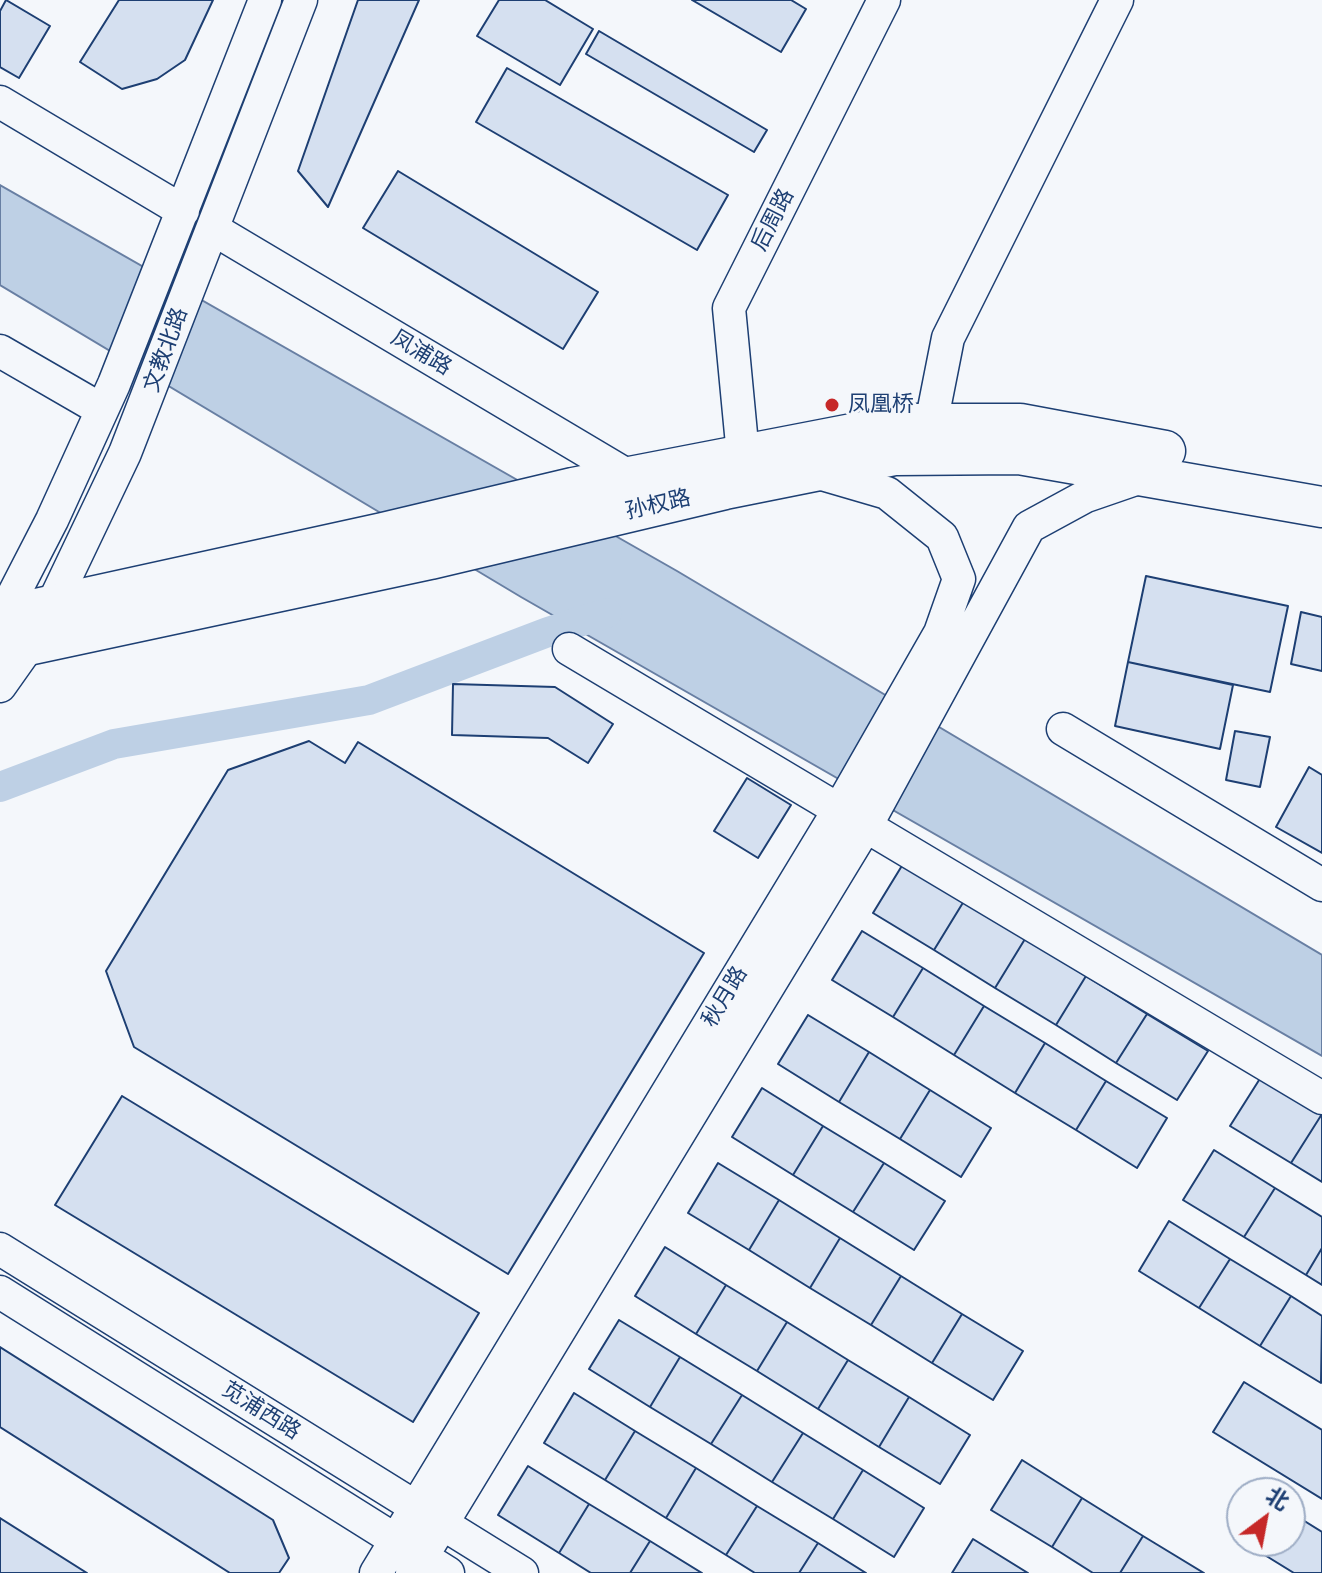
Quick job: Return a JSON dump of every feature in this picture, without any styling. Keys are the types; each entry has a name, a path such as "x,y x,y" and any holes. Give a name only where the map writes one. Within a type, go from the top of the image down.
{"main road":[{"name":"孙权路","path":"6,630 52,606 573,488 904,424 1020,424 1322,481"},
{"name":"孙权路","path":"6,630 430,559 895,455 1019,454 1322,507"}],"street":[{"name":"文教北路","path":"0,686 6,630 108,397 265,0"},
{"name":"文教北路","path":"52,606 146,403 301,0"},
{"name":"后周路","path":"743,455 729,308 884,0"},
{"path":"931,424 948,338 1117,0"},
{"path":"0,102 173,233"},
{"path":"0,128 173,233"},
{"name":"凤浦路","path":"213,229 630,477"},
{"path":"0,351 108,397"},
{"name":"秋月路","path":"813,472 887,493 942,537 959,579 951,643"},
{"name":"秋月路","path":"376,1573 419,1561 429,1515 853,817 951,643 1029,527 1086,496 1147,475"},
{"path":"569,649 1322,1098"},
{"path":"1063,729 1322,885"},
{"name":"苋浦西路","path":"0,1249 522,1573"},
{"name":"苋浦西路","path":"0,1292 419,1561"}],"water":[{"path":"0,185 677,571 1322,955 1322,1056 521,597 0,285"}],"building":[{"path":"6,0 50,26 19,78 0,67 0,11"},
{"path":"119,0 213,0 185,60 157,79 122,89 80,62"},
{"path":"358,0 419,0 328,207 298,171"},
{"path":"499,0 545,0 593,29 560,85 477,36"},
{"path":"692,0 791,0 806,9 781,52"},
{"path":"599,31 767,130 754,152 586,54"},
{"path":"507,68 728,195 697,250 476,122"},
{"path":"398,171 598,292 563,349 363,228"},
{"path":"1146,576 1288,606 1270,692 1128,662"},
{"path":"1301,612 1322,617 1322,671 1291,664"},
{"path":"1128,662 1233,685 1220,749 1115,726"},
{"path":"453,684 555,687 613,724 588,763 548,738 452,735"},
{"path":"1235,731 1270,737 1260,787 1226,780"},
{"path":"309,741 345,763 358,742 704,953 508,1274 134,1047 106,971 228,770"},
{"path":"1309,767 1322,775 1322,853 1276,827"},
{"path":"747,778 791,805 758,858 714,831"},
{"path":"903,864 964,901 934,950 873,913"},
{"path":"964,901 1025,939 995,988 934,950"},
{"path":"862,931 923,968 893,1017 832,980"},
{"path":"1025,939 1086,976 1056,1025 995,988"},
{"path":"923,968 984,1006 954,1055 893,1017"},
{"path":"1086,976 1147,1014 1116,1063 1056,1025"},
{"path":"984,1006 1045,1043 1015,1093 954,1055"},
{"path":"1147,1014 1208,1051 1177,1100 1116,1063"},
{"path":"808,1015 869,1052 839,1102 778,1064"},
{"path":"1045,1043 1106,1081 1076,1130 1015,1093"},
{"path":"869,1052 930,1090 900,1139 839,1102"},
{"path":"1261,1077 1322,1114 1291,1163 1230,1126"},
{"path":"1106,1081 1167,1118 1137,1168 1076,1130"},
{"path":"762,1088 823,1126 793,1175 732,1137"},
{"path":"930,1090 991,1128 961,1177 900,1139"},
{"path":"122,1096 479,1313 413,1422 55,1205"},
{"path":"1322,1114 1322,1182 1291,1163"},
{"path":"823,1126 884,1163 853,1212 793,1175"},
{"path":"1214,1150 1275,1188 1244,1237 1183,1200"},
{"path":"718,1163 779,1200 749,1250 688,1213"},
{"path":"884,1163 945,1201 914,1250 853,1212"},
{"path":"1275,1188 1322,1217 1322,1248 1306,1275 1244,1237"},
{"path":"779,1200 840,1238 810,1288 749,1250"},
{"path":"1169,1221 1230,1259 1199,1308 1139,1271"},
{"path":"840,1238 901,1276 871,1325 810,1288"},
{"path":"665,1247 726,1285 696,1334 635,1296"},
{"path":"1322,1248 1322,1285 1306,1275"},
{"path":"1230,1259 1291,1296 1260,1346 1199,1308"},
{"path":"901,1276 962,1314 932,1363 871,1325"},
{"path":"726,1285 787,1322 757,1371 696,1334"},
{"path":"1291,1296 1322,1316 1321,1383 1260,1346"},
{"path":"962,1314 1023,1351 993,1400 932,1363"},
{"path":"619,1320 680,1357 650,1407 589,1369"},
{"path":"787,1322 848,1360 818,1409 757,1371"},
{"path":"0,1347 273,1520 289,1558 279,1573 230,1573 0,1427"},
{"path":"680,1357 742,1395 711,1444 650,1407"},
{"path":"848,1360 909,1397 879,1447 818,1409"},
{"path":"1244,1382 1322,1430 1322,1499 1306,1489 1306,1477 1286,1477 1213,1432"},
{"path":"574,1393 635,1431 605,1480 544,1443"},
{"path":"742,1395 803,1433 772,1482 711,1444"},
{"path":"909,1397 970,1435 940,1484 879,1447"},
{"path":"635,1431 696,1468 666,1518 605,1480"},
{"path":"803,1433 863,1470 833,1519 772,1482"},
{"path":"1022,1460 1082,1498 1052,1547 991,1510"},
{"path":"528,1466 589,1504 559,1553 498,1515"},
{"path":"696,1468 757,1506 726,1555 666,1518"},
{"path":"863,1470 924,1508 894,1557 833,1519"},
{"path":"1082,1498 1143,1536 1120,1573 1093,1573 1052,1547"},
{"path":"589,1504 650,1541 630,1573 591,1573 559,1553"},
{"path":"757,1506 818,1543 799,1573 755,1573 726,1555"},
{"path":"0,1518 87,1573 0,1573"},
{"path":"1306,1522 1322,1532 1322,1573 1294,1573 1268,1557 1306,1557"},
{"path":"1143,1536 1204,1573 1120,1573"},
{"path":"973,1539 1028,1573 952,1573"},
{"path":"650,1541 702,1573 630,1573"},
{"path":"818,1543 866,1573 799,1573"}],"waterway":[{"path":"0,787 114,744 369,700 548,632 607,613"}],"place":[{"name":"凤凰桥","path":"832,405"}]}
